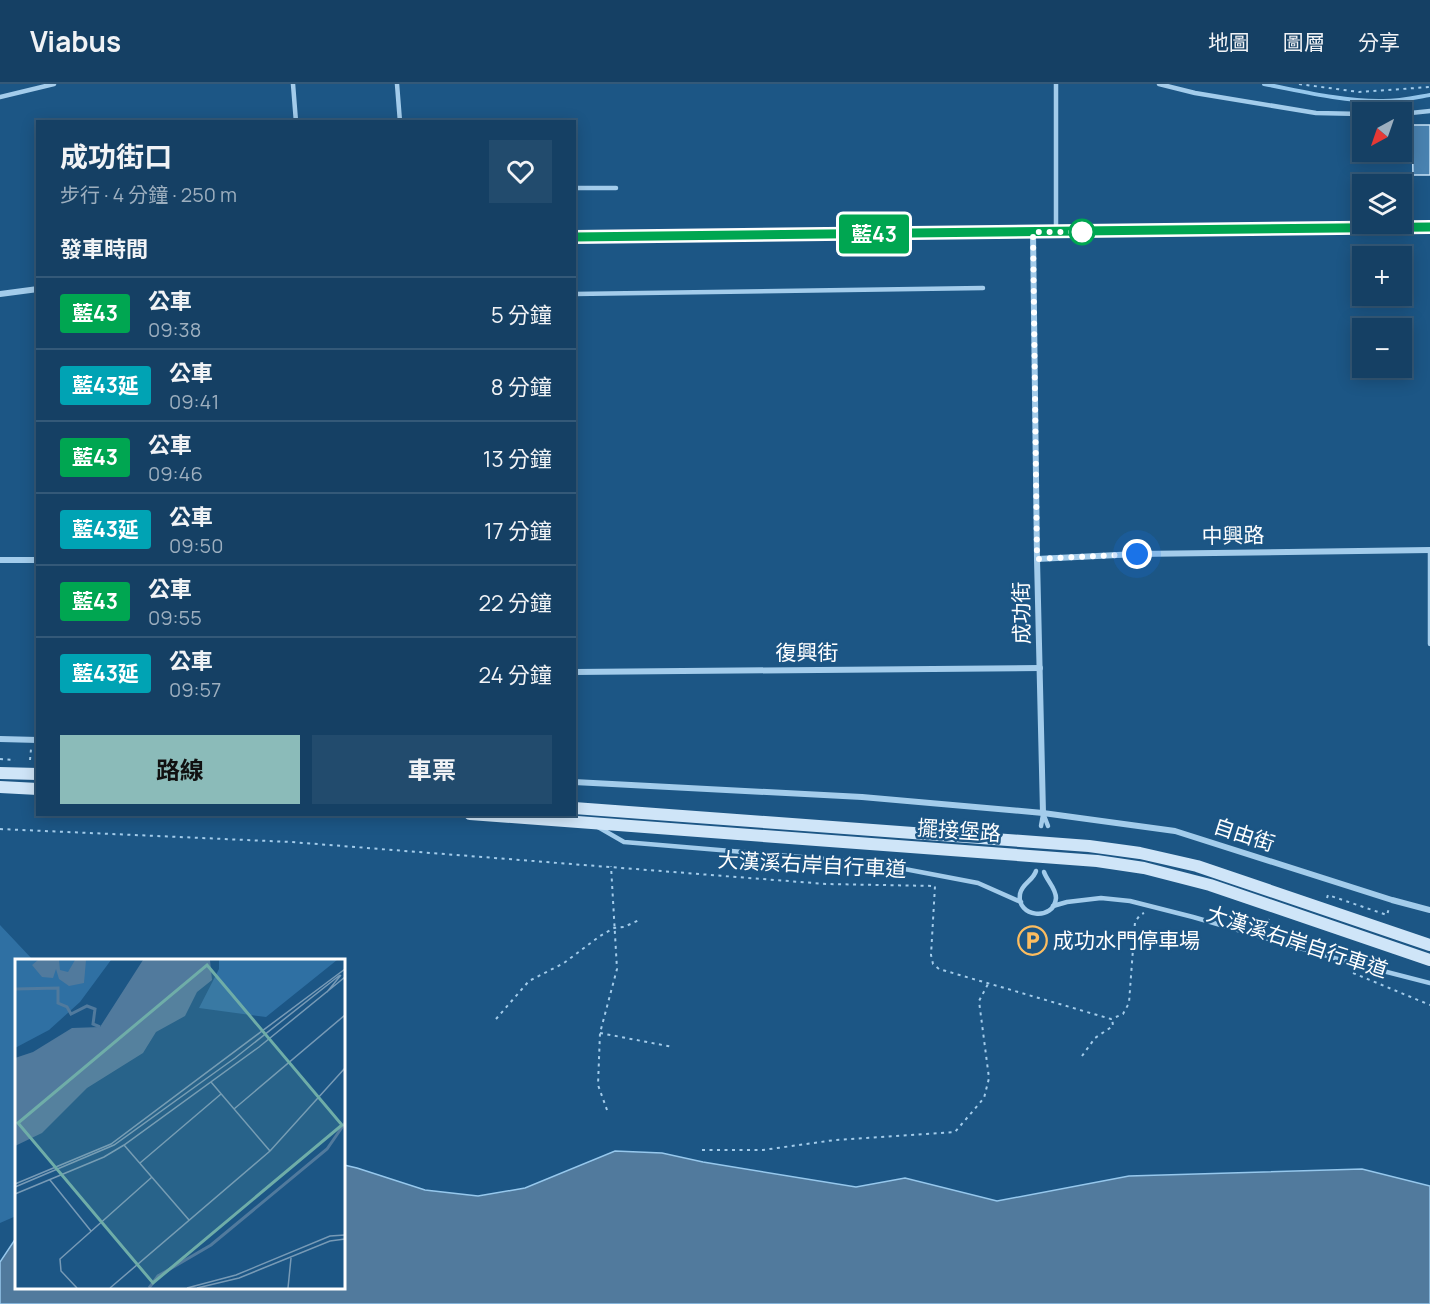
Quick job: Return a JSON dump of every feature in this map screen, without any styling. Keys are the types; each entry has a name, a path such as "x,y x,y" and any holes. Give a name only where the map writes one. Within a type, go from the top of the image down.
{"street":[{"path":"576,237 1430,227"},
{"name":"成功街","path":"1033,232 1043,813"},
{"path":"0,294 36,289"},
{"name":"中興路","path":"1037,559 1149,554 1430,550"},
{"path":"0,560 36,560"},
{"name":"復興街","path":"576,672 1040,668"},
{"path":"0,739 36,740"},
{"path":"0,773 36,774"},
{"name":"自由街","path":"576,782 862,797 1043,813 1175,831 1430,910"},
{"path":"0,787 36,789"},
{"name":"擺接堡路","path":"576,808 1089,846 1140,852 1197,866 1430,945"},
{"name":"擺接堡路","path":"497,816 1097,861 1144,868 1210,885 1430,960"}],"lane":[{"path":"0,97 54,84"},
{"path":"293,84 296,120"},
{"path":"397,84 400,120"},
{"path":"1056,84 1056,232"},
{"path":"1159,84 1195,93 1316,113 1352,112"},
{"path":"1412,113 1430,111"},
{"path":"576,188 616,188"},
{"path":"576,294 983,288"},
{"path":"1430,550 1430,644"},
{"name":"成功街","path":"1043,813 1048,826"},
{"name":"成功街","path":"1041,826 1043,813"},
{"path":"591,823 624,842 873,863 978,883 1021,902"},
{"path":"1036,871 1034,877 1024,885 1020,893 1021,902 1027,911 1036,915 1046,913 1053,906 1056,897 1044,872"},
{"path":"1053,906 1101,898 1130,901 1193,917 1348,963 1430,983"}],"path":[{"path":"1299,84 1359,92 1430,87"},
{"path":"1,759 10,760"},
{"name":"大漢溪右岸自行車道","path":"0,829 291,842 826,884 935,886 931,955 933,964 939,969 1113,1018"},
{"path":"607,1110 598,1085 600,1033 617,969 611,866"},
{"path":"1328,895 1387,915"},
{"path":"1082,1056 1095,1038 1113,1026 1113,1018 1123,1014 1130,1003 1135,922 1140,915 1148,912"},
{"path":"495,1019 529,981 564,963 614,928 624,927 639,920"},
{"path":"1269,920 1268,924 1304,937"},
{"name":"大漢溪右岸自行車道","path":"1347,971 1430,1005"},
{"path":"702,1150 763,1150 835,1140 955,1132 984,1098 989,1078 979,1001 988,984"},
{"path":"600,1033 673,1047"}],"shaded area":[{"path":"0,925 32,959 15,959 15,1216 0,1223"},
{"path":"615,1151 662,1153 856,1187 905,1178 997,1201 1129,1176 1362,1169 1430,1186 1430,1304 0,1304 0,1262 15,1240 15,1289 345,1289 345,1165 425,1190 478,1196 525,1188"}],"building":[{"path":"1412,125 1430,125 1430,175 1413,175"}],"waterway":[{"path":"1264,84 1364,101 1404,100 1430,95"}],"bus line":[{"name":"藍43","path":"576,237 1430,227"}],"place":[{"name":"成功水門停車場","path":"1032,941"}],"route":[{"path":"1082,232 1033,232 1037,559 1137,554"}]}
